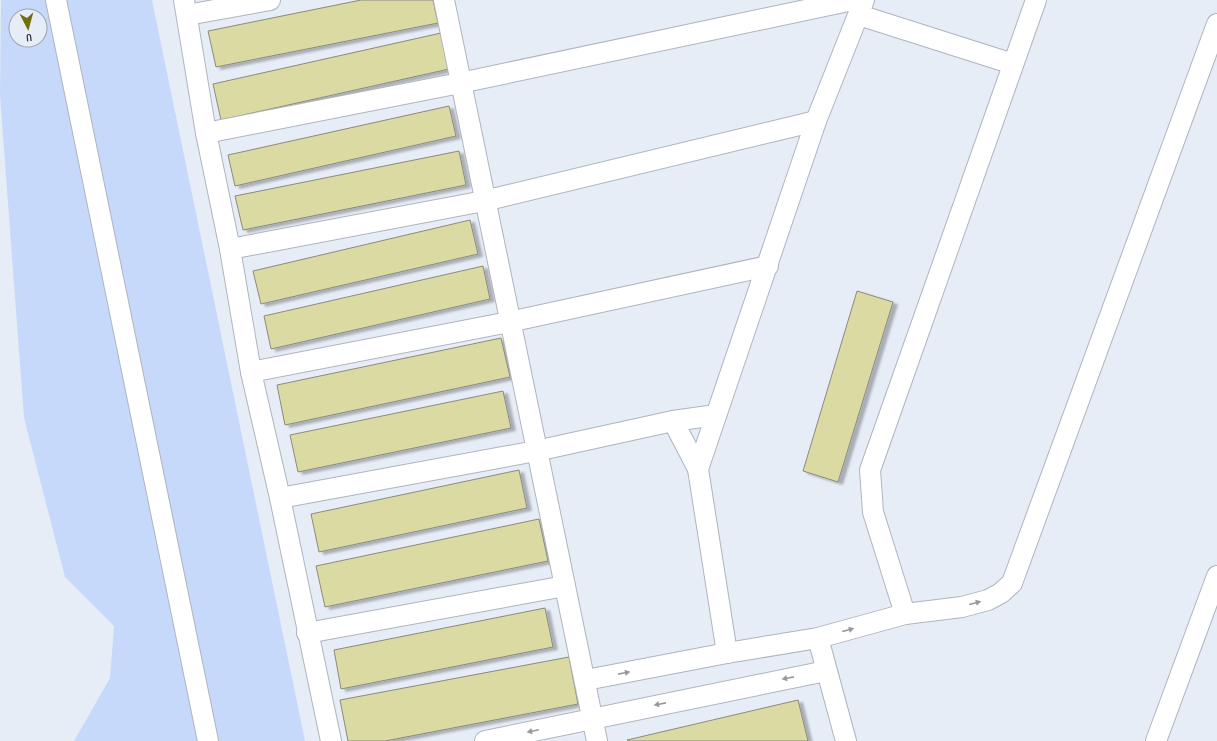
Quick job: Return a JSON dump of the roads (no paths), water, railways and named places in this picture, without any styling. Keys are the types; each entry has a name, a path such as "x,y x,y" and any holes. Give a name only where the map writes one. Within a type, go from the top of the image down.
{"street":[{"path":"56,0 208,741"},
{"path":"270,0 185,8 206,133 230,250 251,372 280,498 307,633 331,741"},
{"path":"444,0 484,202 586,680 597,741"},
{"path":"905,614 873,512 870,470 1036,0"},
{"path":"206,133 858,5 1013,64"},
{"path":"698,469 816,121 858,5"},
{"path":"586,680 727,653 818,638 905,614 962,607 988,600 1002,593 1012,583 1217,24"},
{"path":"230,250 484,202 816,121"},
{"path":"251,372 509,322 768,266"},
{"path":"280,498 536,451 673,421 716,415"},
{"path":"673,421 698,469 727,653"},
{"path":"1156,741 1217,576"},
{"path":"307,633 565,586"},
{"path":"818,638 846,741"},
{"path":"485,741 826,671"}]}
